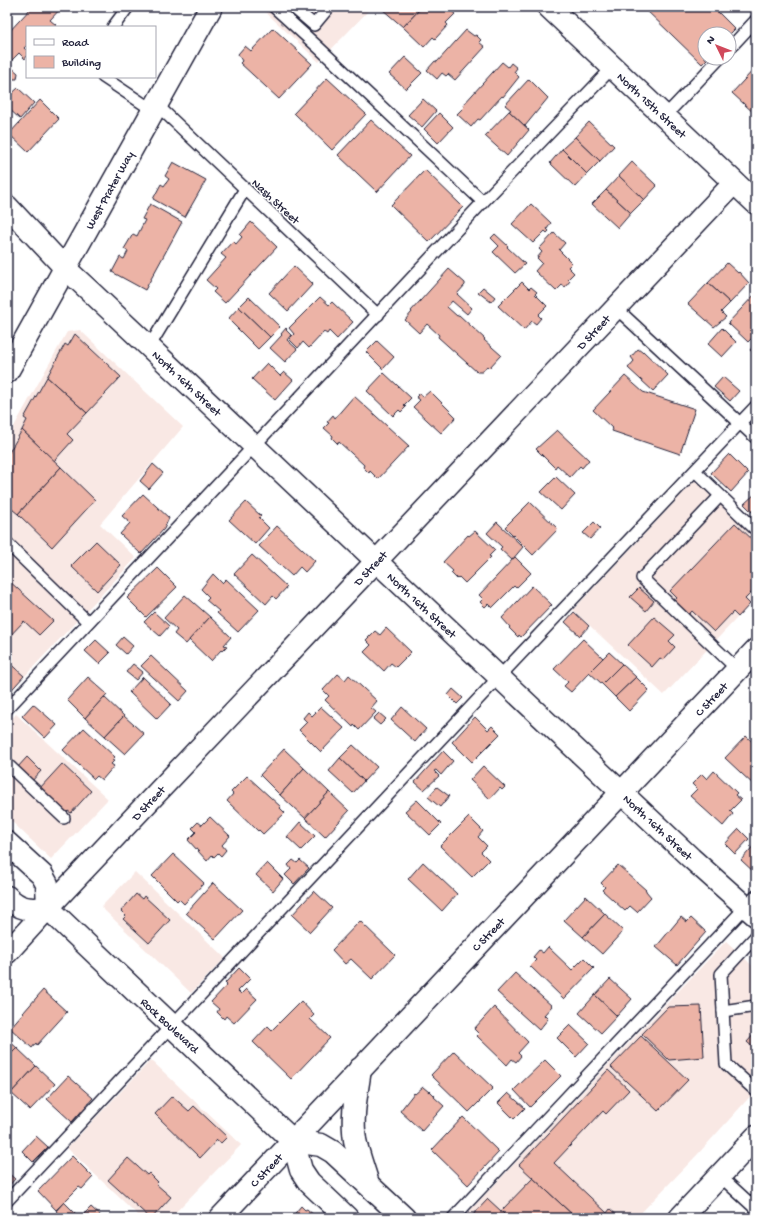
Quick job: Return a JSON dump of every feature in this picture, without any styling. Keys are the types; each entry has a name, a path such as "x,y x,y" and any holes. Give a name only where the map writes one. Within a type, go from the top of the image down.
{"main road":[{"name":"West Prater Way","path":"7,372 211,7"},
{"name":"North 15th Street","path":"549,7 756,203"},
{"name":"C Street","path":"293,1141 756,650"},
{"path":"7,843 42,875 47,884 48,908 25,908 14,904 7,897"},
{"name":"Rock Boulevard","path":"48,908 293,1141 302,1170 309,1182 347,1218"},
{"path":"360,1069 355,1105 354,1126 356,1144 368,1184"},
{"path":"680,1218 756,1137"},
{"path":"293,1141 321,1145 333,1152 404,1218"}],"street":[{"name":"D Street","path":"7,953 734,183"},
{"name":"North 16th Street","path":"9,213 148,347 691,858 753,906"},
{"name":"C Street","path":"220,1218 293,1141"}],"lane":[{"path":"114,26 128,7"},
{"path":"274,7 483,202"},
{"path":"293,7 314,25 330,7"},
{"path":"737,40 756,20"},
{"path":"664,117 712,66"},
{"path":"7,709 483,202 612,68"},
{"name":"Nash Street","path":"105,78 155,108 245,189 378,314"},
{"path":"148,347 245,189"},
{"path":"616,308 756,438"},
{"path":"7,1201 499,677 756,406"},
{"path":"694,471 756,530"},
{"path":"720,496 642,578 738,670"},
{"path":"7,543 88,622"},
{"path":"7,764 64,818"},
{"path":"453,1218 753,906"},
{"path":"754,1086 726,1064 721,974 756,936"},
{"path":"723,1011 756,1006"},
{"path":"720,1176 756,1209"}],"shaded area":[{"path":"260,7 372,7 319,62"},
{"path":"80,330 183,427 100,524 136,558 7,695 7,439 67,332"},
{"path":"704,471 756,520 756,598 664,695 573,610"},
{"path":"16,714 108,799 51,859 7,817 7,724"},
{"path":"135,872 225,958 191,993 101,907"},
{"path":"726,941 756,969 756,1090 697,1155 636,1218 463,1218"},
{"path":"151,1060 241,1145 170,1218 141,1218 67,1148"}],"building":[{"path":"32,7 62,7 50,20 56,25 55,26 26,26 26,46 24,48 26,50 26,58 25,59 19,53 9,63 18,73 17,79 13,79 7,86 7,34"},
{"path":"384,7 422,7 403,27 382,9"},
{"path":"422,7 433,7 435,9 438,7 447,7 455,14 446,23 448,25 435,39 433,37 424,47 403,27"},
{"path":"643,7 713,7 732,26 697,26 697,59"},
{"path":"273,28 312,64 279,99 240,63 242,61 238,54 245,46 251,51"},
{"path":"466,30 474,36 476,35 481,40 479,42 485,47 455,80 448,74 446,76 442,73 437,79 427,70 435,61 437,62"},
{"path":"405,57 422,73 406,89 389,74"},
{"path":"502,62 508,67 511,63 517,68 514,72 519,77 503,97 502,96 480,120 478,119 471,127 457,114 464,107 463,105"},
{"path":"756,67 756,115 732,93"},
{"path":"327,78 366,114 332,150 294,113"},
{"path":"529,79 548,98 525,126 509,111 511,110 505,105"},
{"path":"18,88 34,103 20,119 7,107 7,102 9,100 7,98"},
{"path":"423,99 436,111 422,127 408,115"},
{"path":"40,100 59,119 28,152 9,134"},
{"path":"509,111 529,130 507,156 485,136"},
{"path":"7,113 11,117 7,121"},
{"path":"439,113 453,127 438,143 424,129"},
{"path":"371,120 410,156 377,192 338,155"},
{"path":"589,122 614,146 600,161 575,137"},
{"path":"575,137 600,161 587,174 562,149"},
{"path":"562,149 587,174 575,187 550,163"},
{"path":"173,162 206,180 185,217 153,199 161,184 164,186 169,179 165,176"},
{"path":"632,162 657,186 644,200 619,176"},
{"path":"425,170 463,207 429,242 391,205"},
{"path":"619,176 644,200 631,213 606,190"},
{"path":"606,190 631,213 618,228 592,204"},
{"path":"150,204 182,222 145,290 112,272 120,257 124,259 128,251 124,249 133,234 137,236 145,220 142,219"},
{"path":"531,204 551,223 547,229 549,231 547,233 545,231 533,243 512,224"},
{"path":"251,222 277,247 225,303 213,292 216,289 206,280 226,258 221,254 233,241 236,244 242,237 240,235"},
{"path":"554,233 565,243 559,250 572,263 568,267 574,273 568,279 570,281 565,287 562,285 556,291 535,271 542,263 537,258 542,252 539,249"},
{"path":"495,234 525,264 515,273 493,252 499,246 491,238"},
{"path":"727,263 738,273 739,272 749,283 730,303 708,283"},
{"path":"294,266 313,284 288,311 269,293"},
{"path":"449,269 465,283 457,294 472,308 467,314 452,301 447,307 457,316 459,315 501,355 489,368 487,366 482,372 477,372 438,337 439,335 427,324 419,333 405,320 412,312 411,311"},
{"path":"522,282 529,289 531,287 537,292 535,294 547,306 538,315 541,318 536,324 532,321 524,330 498,306"},
{"path":"708,283 730,303 721,312 726,317 714,327 688,304"},
{"path":"483,287 495,297 491,302 478,292"},
{"path":"756,293 756,334 748,342 728,323"},
{"path":"249,297 280,327 270,337 239,307"},
{"path":"320,297 329,305 332,302 353,322 337,339 329,331 327,334 324,332 309,348 303,342 298,348 289,339 294,334 289,328"},
{"path":"239,307 270,337 258,349 228,319"},
{"path":"286,328 291,335 287,340 297,349 285,362 270,348 282,335 281,334"},
{"path":"722,328 736,342 722,357 708,344"},
{"path":"75,334 121,377 87,413 47,377 65,344 68,346"},
{"path":"377,341 394,357 383,369 366,352"},
{"path":"756,343 756,355 750,350"},
{"path":"638,349 642,352 643,351 668,375 653,391 628,368 634,361 631,357"},
{"path":"267,363 280,376 284,372 293,380 275,400 252,379"},
{"path":"384,373 411,398 404,405 406,407 401,412 399,410 393,416 367,391"},
{"path":"625,376 643,392 695,409 680,454 612,431 613,429 593,410"},
{"path":"47,377 87,413 67,434 73,440 54,461 22,430 27,420 24,418"},
{"path":"723,377 739,391 730,401 714,387"},
{"path":"430,391 456,417 441,433 413,407 420,400 416,397 420,393 423,397"},
{"path":"354,396 409,446 378,479 370,471 369,473 363,467 364,465 339,442 338,444 332,438 333,436 324,428 329,423 327,422 333,415 335,418"},
{"path":"22,430 61,467 18,514 7,505 7,456"},
{"path":"557,430 589,460 582,468 580,466 570,477 557,465 555,468 536,449"},
{"path":"729,454 748,473 731,492 711,473"},
{"path":"153,464 163,473 149,489 140,481"},
{"path":"61,467 95,500 52,547 18,514"},
{"path":"556,477 575,495 561,510 541,492"},
{"path":"756,493 756,516 744,504"},
{"path":"143,494 169,518 164,529 141,554 120,534 130,523 122,516"},
{"path":"246,502 261,516 259,518 269,528 255,544 229,520"},
{"path":"530,502 558,529 533,555 505,527"},
{"path":"497,522 523,547 512,560 500,549 502,547 487,533"},
{"path":"594,522 600,528 590,539 583,533"},
{"path":"735,523 756,543 756,588 745,599 750,604 738,617 733,612 714,632 692,611 681,623 666,609 677,598 670,591"},
{"path":"277,526 315,561 305,572 300,567 292,576 259,546"},
{"path":"475,531 495,550 489,556 491,557 465,583 459,577 457,579 451,573 453,571 443,562 468,535 469,536"},
{"path":"96,541 121,565 97,591 71,566"},
{"path":"252,555 287,587 276,599 273,596 266,604 234,574"},
{"path":"515,557 531,573 516,588 514,586 492,608 488,604 485,607 480,602 483,599 479,595"},
{"path":"158,568 177,587 146,617 127,598"},
{"path":"213,574 222,583 226,579 259,610 238,632 217,613 219,611 206,600 209,597 201,589"},
{"path":"7,579 53,621 39,635 24,621 7,639"},
{"path":"532,586 552,605 521,637 519,635 518,637 502,618"},
{"path":"639,588 654,601 646,611 630,597"},
{"path":"185,595 210,617 186,644 174,634 177,630 164,618"},
{"path":"154,612 169,626 160,636 144,622"},
{"path":"574,612 589,626 580,636 565,622"},
{"path":"210,617 231,637 224,645 227,646 211,661 189,640"},
{"path":"654,617 675,635 669,641 675,647 663,660 660,658 652,667 628,645"},
{"path":"386,628 411,652 396,667 391,663 384,671 364,652 371,645 366,640 375,631 380,635"},
{"path":"123,637 133,646 126,654 116,645"},
{"path":"583,639 603,658 571,692 564,686 568,682 554,669"},
{"path":"96,640 110,653 99,664 85,651"},
{"path":"7,648 12,652 7,657"},
{"path":"609,652 622,664 602,684 589,672"},
{"path":"151,656 188,691 179,701 141,666"},
{"path":"7,661 24,676 7,695"},
{"path":"133,664 143,672 136,680 126,672"},
{"path":"622,664 636,677 615,697 602,684"},
{"path":"338,674 345,680 349,675 377,701 371,708 376,712 359,730 354,725 353,727 325,700 329,696 323,690"},
{"path":"88,677 107,694 85,718 67,700"},
{"path":"143,677 171,704 157,719 129,692"},
{"path":"636,677 649,690 629,711 615,697"},
{"path":"453,689 463,698 457,704 448,695"},
{"path":"104,697 124,716 105,736 85,718"},
{"path":"33,704 57,725 45,738 22,716"},
{"path":"321,707 344,728 321,752 299,730 307,722 303,718 308,712 312,716"},
{"path":"402,707 426,729 415,742 391,720"},
{"path":"379,713 386,719 380,725 373,719"},
{"path":"124,716 144,734 125,754 105,736"},
{"path":"475,717 488,730 492,726 500,734 472,762 452,742"},
{"path":"84,728 115,757 111,764 114,766 102,780 97,776 94,779 63,750"},
{"path":"746,736 756,745 756,787 725,758"},
{"path":"353,745 377,767 364,781 340,758"},
{"path":"284,749 304,768 280,795 260,775"},
{"path":"443,751 453,761 441,775 436,770 434,771 439,776 424,790 415,782"},
{"path":"27,757 41,771 31,782 17,768"},
{"path":"340,758 364,781 353,793 329,771"},
{"path":"62,764 91,791 71,813 68,811 65,814 39,789"},
{"path":"483,766 505,787 502,790 500,788 490,799 470,780"},
{"path":"304,768 329,792 305,818 280,795"},
{"path":"714,771 737,793 735,795 741,800 730,811 733,814 723,826 690,796 697,789 692,784 702,774 707,779"},
{"path":"247,776 281,807 280,808 285,813 263,834 227,801 233,794 231,792"},
{"path":"437,787 449,796 440,807 428,797"},
{"path":"329,792 349,811 325,837 305,818"},
{"path":"417,800 441,824 430,835 405,811"},
{"path":"210,817 230,836 222,845 226,850 221,856 218,853 214,857 212,855 207,861 188,840 196,832 192,828 198,822 202,825"},
{"path":"469,817 483,831 478,837 487,846 481,852 489,860 472,877 440,846"},
{"path":"300,822 315,836 301,850 287,837"},
{"path":"739,829 749,839 735,854 725,844"},
{"path":"756,843 756,874 741,860"},
{"path":"173,854 204,883 184,904 179,899 177,901 152,876"},
{"path":"293,860 297,863 300,860 309,868 294,884 285,875 291,869 288,865"},
{"path":"423,862 457,894 442,911 408,879"},
{"path":"267,863 283,879 273,891 256,875"},
{"path":"618,865 646,890 651,897 637,912 630,906 625,911 602,890 605,887 601,883"},
{"path":"213,883 242,910 215,939 186,913"},
{"path":"314,891 332,908 310,932 292,915"},
{"path":"136,894 142,899 144,896 170,920 149,943 123,919 126,916 121,911"},
{"path":"586,896 605,914 583,937 564,920"},
{"path":"605,914 623,931 602,954 583,937"},
{"path":"681,917 687,922 691,918 706,932 677,965 656,947"},
{"path":"360,921 395,955 372,979 351,959 345,964 332,950"},
{"path":"548,947 572,970 584,958 594,968 564,999 530,966 536,960 533,957 539,950 543,953"},
{"path":"239,968 250,979 238,991 241,994 246,989 257,999 234,1023 226,1016 224,1019 217,1012 219,1009 211,1002 227,985 225,983"},
{"path":"515,973 552,1006 544,1015 548,1019 539,1030 497,992"},
{"path":"610,979 632,999 617,1016 595,995"},
{"path":"43,990 67,1012 37,1045 36,1043 32,1048 10,1028"},
{"path":"595,995 617,1016 601,1033 579,1013"},
{"path":"301,1001 314,1015 310,1019 330,1038 291,1079 253,1042 268,1026 272,1030"},
{"path":"701,1006 704,1057 669,1060 642,1034 668,1007"},
{"path":"494,1007 528,1042 518,1053 521,1056 516,1062 512,1059 507,1065 477,1036 479,1034 474,1029"},
{"path":"570,1025 589,1043 576,1057 557,1038"},
{"path":"756,1032 756,1050 747,1042"},
{"path":"641,1036 688,1080 658,1111 611,1067"},
{"path":"7,1039 17,1048 7,1058"},
{"path":"17,1048 36,1066 11,1093 7,1089 7,1058"},
{"path":"454,1051 493,1088 469,1112 431,1075"},
{"path":"545,1060 561,1076 530,1107 514,1090"},
{"path":"36,1066 55,1084 30,1110 11,1093"},
{"path":"608,1070 629,1090 606,1114 603,1111 554,1163 607,1213 610,1209 620,1218 576,1218 519,1165"},
{"path":"68,1076 93,1098 72,1122 47,1099"},
{"path":"423,1087 429,1092 430,1091 444,1106 422,1131 400,1111 414,1093 415,1094"},
{"path":"508,1093 525,1108 514,1119 498,1103"},
{"path":"172,1096 189,1111 194,1106 227,1137 221,1143 217,1140 200,1158 155,1114"},
{"path":"463,1117 499,1152 468,1185 432,1150"},
{"path":"36,1136 48,1147 33,1162 22,1151"},
{"path":"72,1156 93,1177 82,1189 79,1187 56,1210 38,1191"},
{"path":"128,1158 147,1175 149,1173 158,1182 156,1184 171,1197 152,1218 150,1218 108,1180"},
{"path":"7,1172 15,1179 7,1188"},
{"path":"533,1178 576,1218 508,1218 501,1211"},
{"path":"488,1199 501,1211 508,1218 470,1218"},
{"path":"64,1202 80,1218 63,1218 56,1211"},
{"path":"301,1206 305,1210 307,1209 317,1218 291,1218"},
{"path":"91,1207 103,1218 80,1218"},
{"path":"752,1214 756,1218 748,1218"}]}
